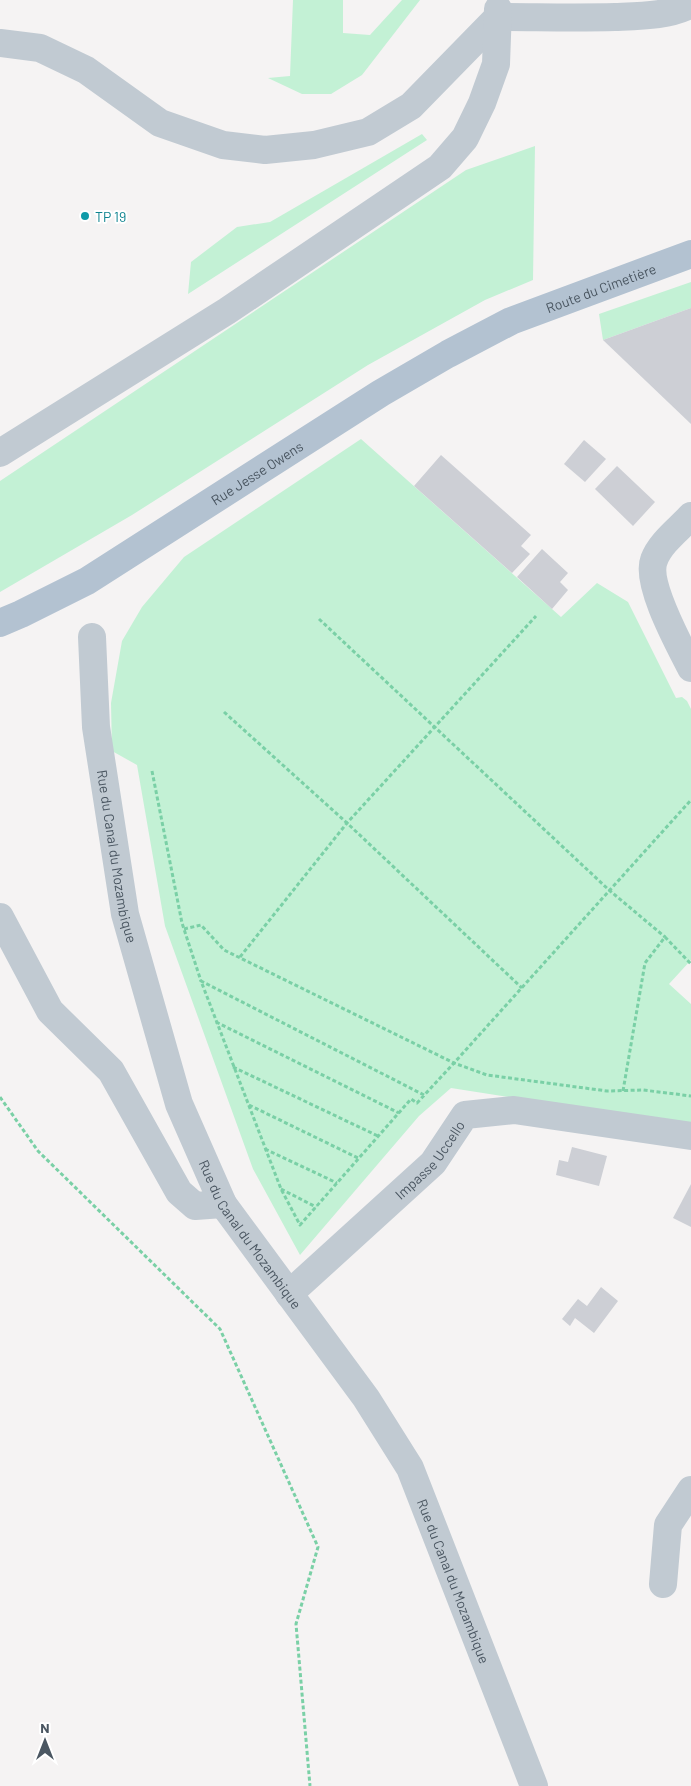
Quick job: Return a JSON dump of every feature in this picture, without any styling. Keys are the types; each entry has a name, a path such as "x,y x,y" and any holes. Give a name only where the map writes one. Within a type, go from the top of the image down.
{"main road":[{"name":"Route du Cimetière","path":"511,321 691,254"},
{"name":"Rue Jesse Owens","path":"0,623 87,581 381,393 448,354 511,321"}],"street":[{"path":"498,9 591,18 647,15 685,8 691,4"},
{"path":"0,44 40,48 86,70 160,123 223,144 266,150 314,144 368,132 411,106 498,9"},
{"path":"0,452 227,311 440,167 465,138 482,103 496,64 498,9"},
{"path":"691,516 660,549 654,560 652,570 667,619 691,668"},
{"name":"Rue du Canal du Mozambique","path":"92,637 96,727 126,914 179,1104 223,1204 366,1398 410,1468 534,1786"},
{"path":"0,917 50,1010 111,1071 179,1192 195,1206 223,1204"},
{"name":"Impasse Uccello","path":"289,1294 433,1164 465,1115 514,1110 691,1136"},
{"path":"663,1584 668,1525 691,1490"}],"path":[{"path":"240,957 347,823 536,616"},
{"path":"318,619 609,890 665,937 691,964"},
{"path":"224,712 347,823 522,988"},
{"path":"152,771 184,930 216,1022 265,1149 281,1189 300,1225 411,1100 416,1103 454,1063 691,800"},
{"path":"184,930 201,925 224,950 454,1063 486,1074 607,1091 643,1090 691,1096"},
{"path":"623,1091 645,963 665,937"},
{"path":"201,981 424,1095"},
{"path":"216,1022 399,1113"},
{"path":"233,1067 378,1136"},
{"path":"0,1097 38,1151 220,1329 318,1547 296,1624 310,1786"},
{"path":"248,1105 358,1158"},
{"path":"265,1149 337,1183"},
{"path":"281,1189 316,1207"}],"green space":[{"path":"293,0 343,0 343,33 370,35 402,0 420,0 362,75 331,94 302,94 268,78 290,76"},
{"path":"422,134 427,140 188,294 191,262 237,227 270,222"},
{"path":"535,146 533,280 485,300 368,365 132,515 0,592 0,481 466,170"},
{"path":"691,282 691,308 603,340 599,314"},
{"path":"361,439 561,617 597,583 628,602 676,698 682,697 687,701 691,709 691,960 669,984 691,1004 691,1126 451,1088 419,1116 300,1255 253,1169 165,926 137,765 112,751 111,703 122,641 142,607 184,557"}],"building":[{"path":"691,308 691,424 603,340"},
{"path":"584,440 606,459 585,482 564,464"},
{"path":"441,455 531,535 521,546 530,554 512,573 414,486"},
{"path":"617,466 655,502 633,526 595,489"},
{"path":"542,549 568,573 560,582 568,590 552,609 517,577"},
{"path":"572,1147 607,1156 599,1186 556,1175 559,1160 568,1162"},
{"path":"691,1184 691,1227 673,1218"},
{"path":"601,1287 618,1301 594,1333 575,1318 570,1326 562,1319 578,1299 587,1306"}],"place":[{"name":"TP 19","path":"85,216"}]}
